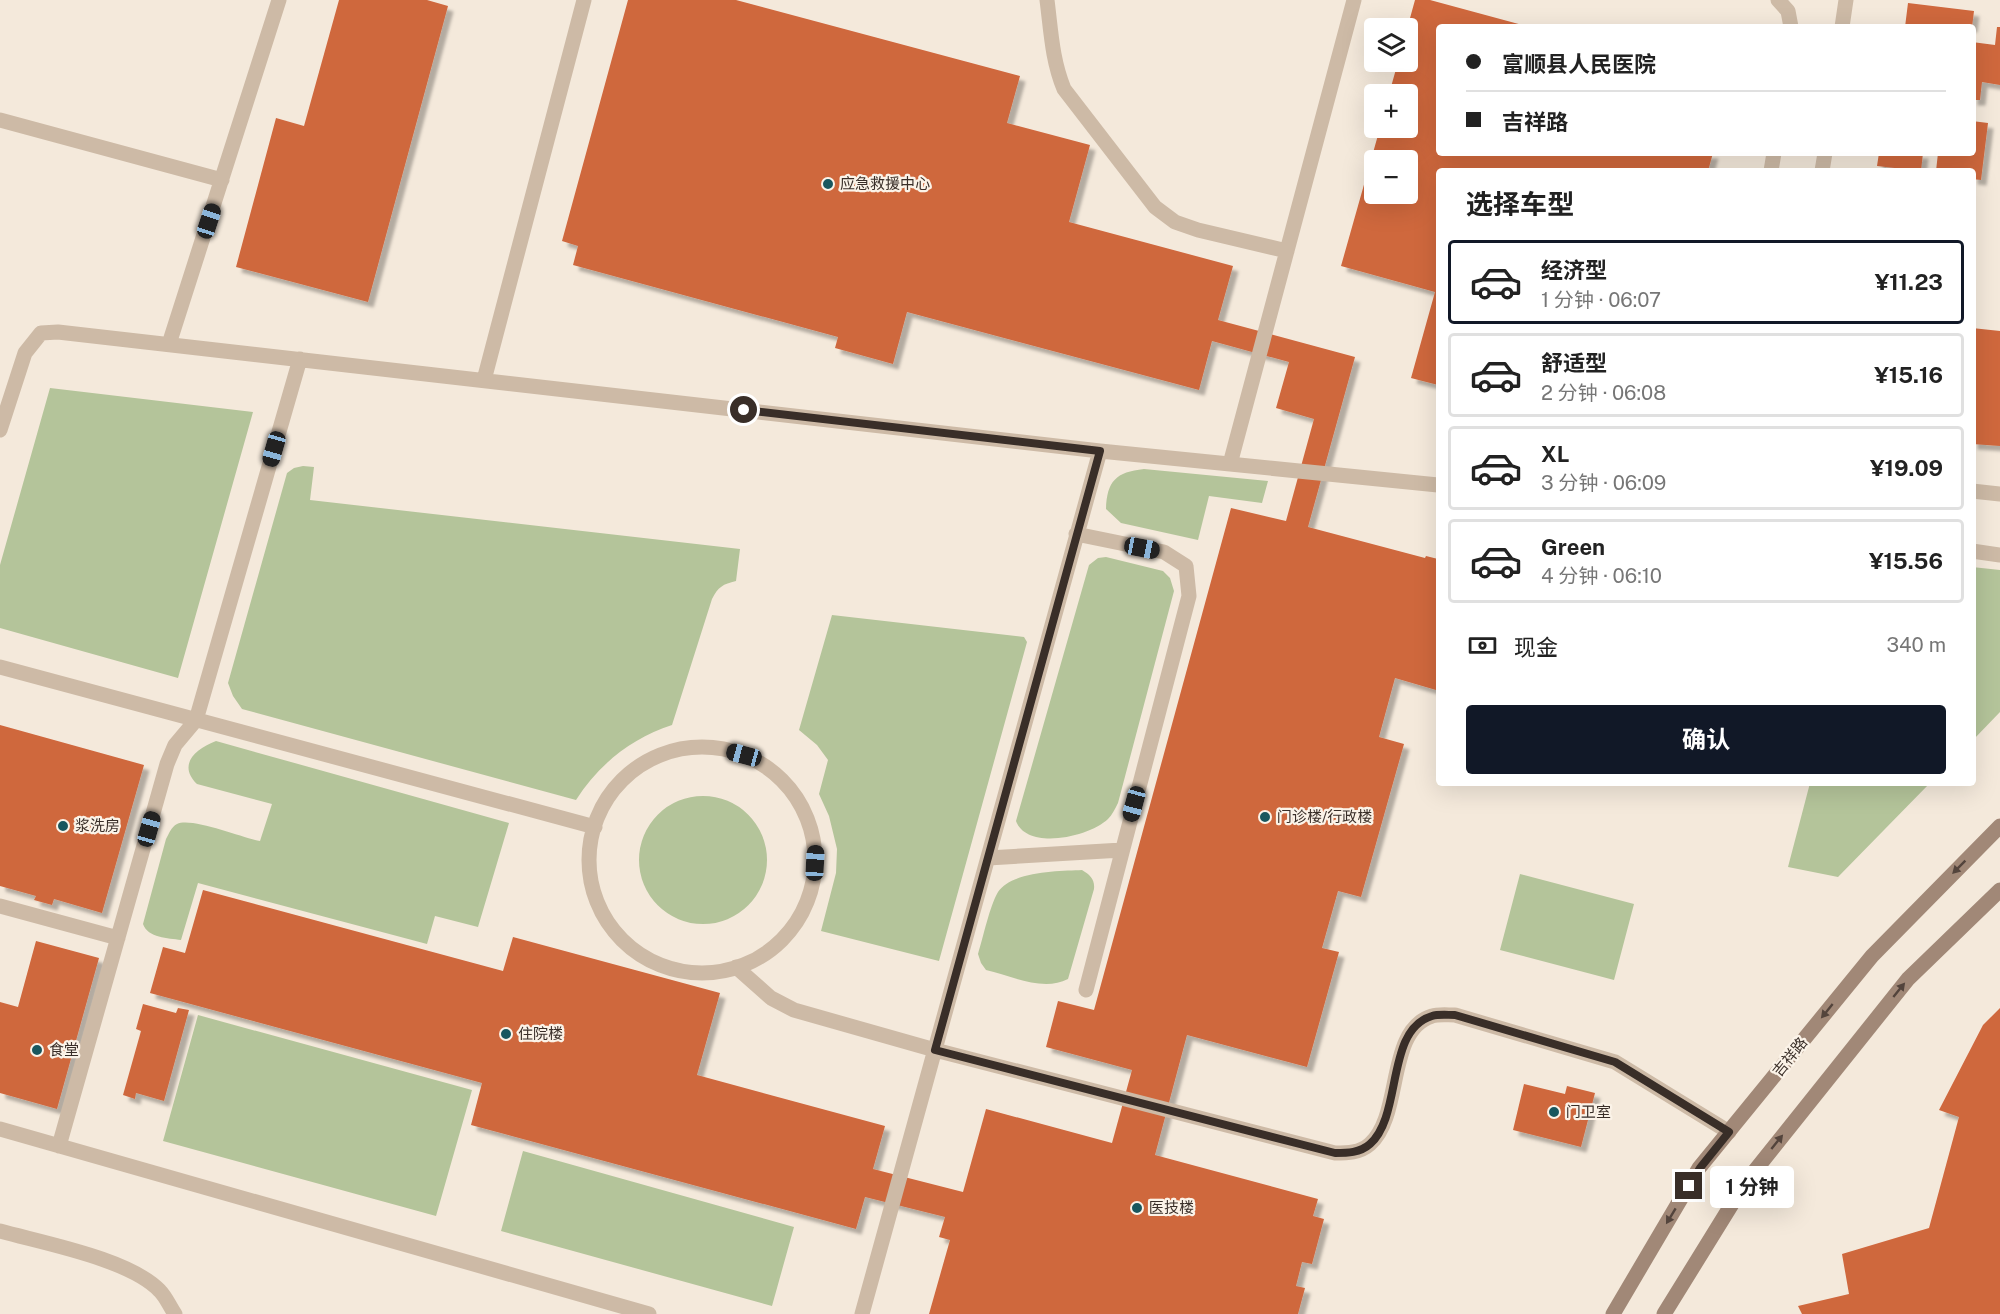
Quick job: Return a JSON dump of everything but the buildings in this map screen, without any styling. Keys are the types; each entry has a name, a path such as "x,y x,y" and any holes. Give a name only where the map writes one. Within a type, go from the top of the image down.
{"main road":[{"name":"吉祥路","path":"1613,1314 1700,1168 1872,956 2000,825"},
{"path":"1664,1314 1752,1173 1908,979 2000,890"}],"lane":[{"path":"169,345 279,0"},
{"path":"484,380 584,0"},
{"path":"1047,0 1052,46 1057,72 1064,89 1155,207 1175,222 1198,230 1287,251"},
{"path":"1230,464 1354,0"},
{"path":"1778,0 1788,11 1790,24"},
{"path":"1842,24 1846,0"},
{"path":"0,120 222,180"},
{"path":"0,430 25,353 41,333 58,332 1100,451 1436,485"},
{"path":"59,1146 167,764 175,745 196,720 300,359"},
{"path":"862,1314 1100,451"},
{"path":"1976,491 2000,494"},
{"path":"1076,534 1164,552 1186,566 1189,596 1086,990"},
{"path":"1976,552 2000,555"},
{"path":"0,667 595,827"},
{"path":"693,747 719,748 735,752 766,766 785,782 800,802 811,826 816,850 814,876 808,900 796,922 780,942 759,957 736,967 712,972 686,971 661,965 639,953 620,937 604,916 594,893 589,869 590,843 597,819 608,797 625,778 646,762 668,752 693,747"},
{"path":"988,858 1122,850"},
{"path":"0,906 118,938"},
{"path":"736,967 771,998 794,1010 935,1050 1335,1153 1355,1152 1369,1145 1383,1127 1407,1036 1420,1022 1432,1016 1455,1015 1615,1062 1729,1132"},
{"path":"0,1129 649,1314"},
{"path":"0,1231 134,1271 160,1291 175,1314"}],"green space":[{"path":"50,388 253,412 178,678 0,628 0,565"},
{"path":"303,466 314,467 310,500 740,549 736,581 721,587 712,599 672,725 643,737 618,754 595,775 576,800 242,709 228,683 287,473"},
{"path":"1144,469 1268,481 1262,503 1209,496 1198,540 1121,523 1106,509 1108,491 1115,480 1126,473"},
{"path":"1106,557 1163,571 1170,578 1174,591 1118,803 1108,819 1087,831 1059,838 1032,836 1022,830 1016,821 1089,565 1098,558"},
{"path":"1976,567 2000,570 2000,712 1976,737"},
{"path":"832,615 1024,637 1027,642 939,961 821,931 836,873 837,849 829,816 819,794 828,760 817,745 799,730"},
{"path":"216,741 509,823 478,927 435,916 427,944 198,883 181,940 149,932 143,924 166,839 175,825 194,823 260,841 272,804 197,784 191,777 189,764 192,758 202,748"},
{"path":"1809,786 1927,786 1838,877 1788,867"},
{"path":"703,796 727,801 748,815 762,836 767,860 762,884 748,905 727,919 703,924 679,919 658,905 644,884 639,860 644,836 658,815 679,801"},
{"path":"1082,870 1091,878 1094,889 1068,979 1058,983 1038,983 986,970 978,954 989,913 998,892 1005,885 1025,876"},
{"path":"1520,874 1634,904 1614,980 1500,950"},
{"path":"198,1015 472,1090 436,1216 163,1141"},
{"path":"523,1151 794,1227 772,1306 501,1231"}],"place":[{"name":"应急救援中心","path":"828,184"},
{"name":"门诊楼/行政楼","path":"1265,817"},
{"name":"浆洗房","path":"63,826"},
{"name":"住院楼","path":"506,1034"},
{"name":"食堂","path":"37,1050"},
{"name":"门卫室","path":"1554,1112"},
{"name":"医技楼","path":"1137,1208"}],"route":[{"path":"744,410 1100,451 935,1050 1335,1153 1355,1152 1369,1145 1383,1127 1407,1036 1420,1022 1432,1016 1455,1015 1615,1062 1729,1132 1700,1168 1689,1186"}]}
